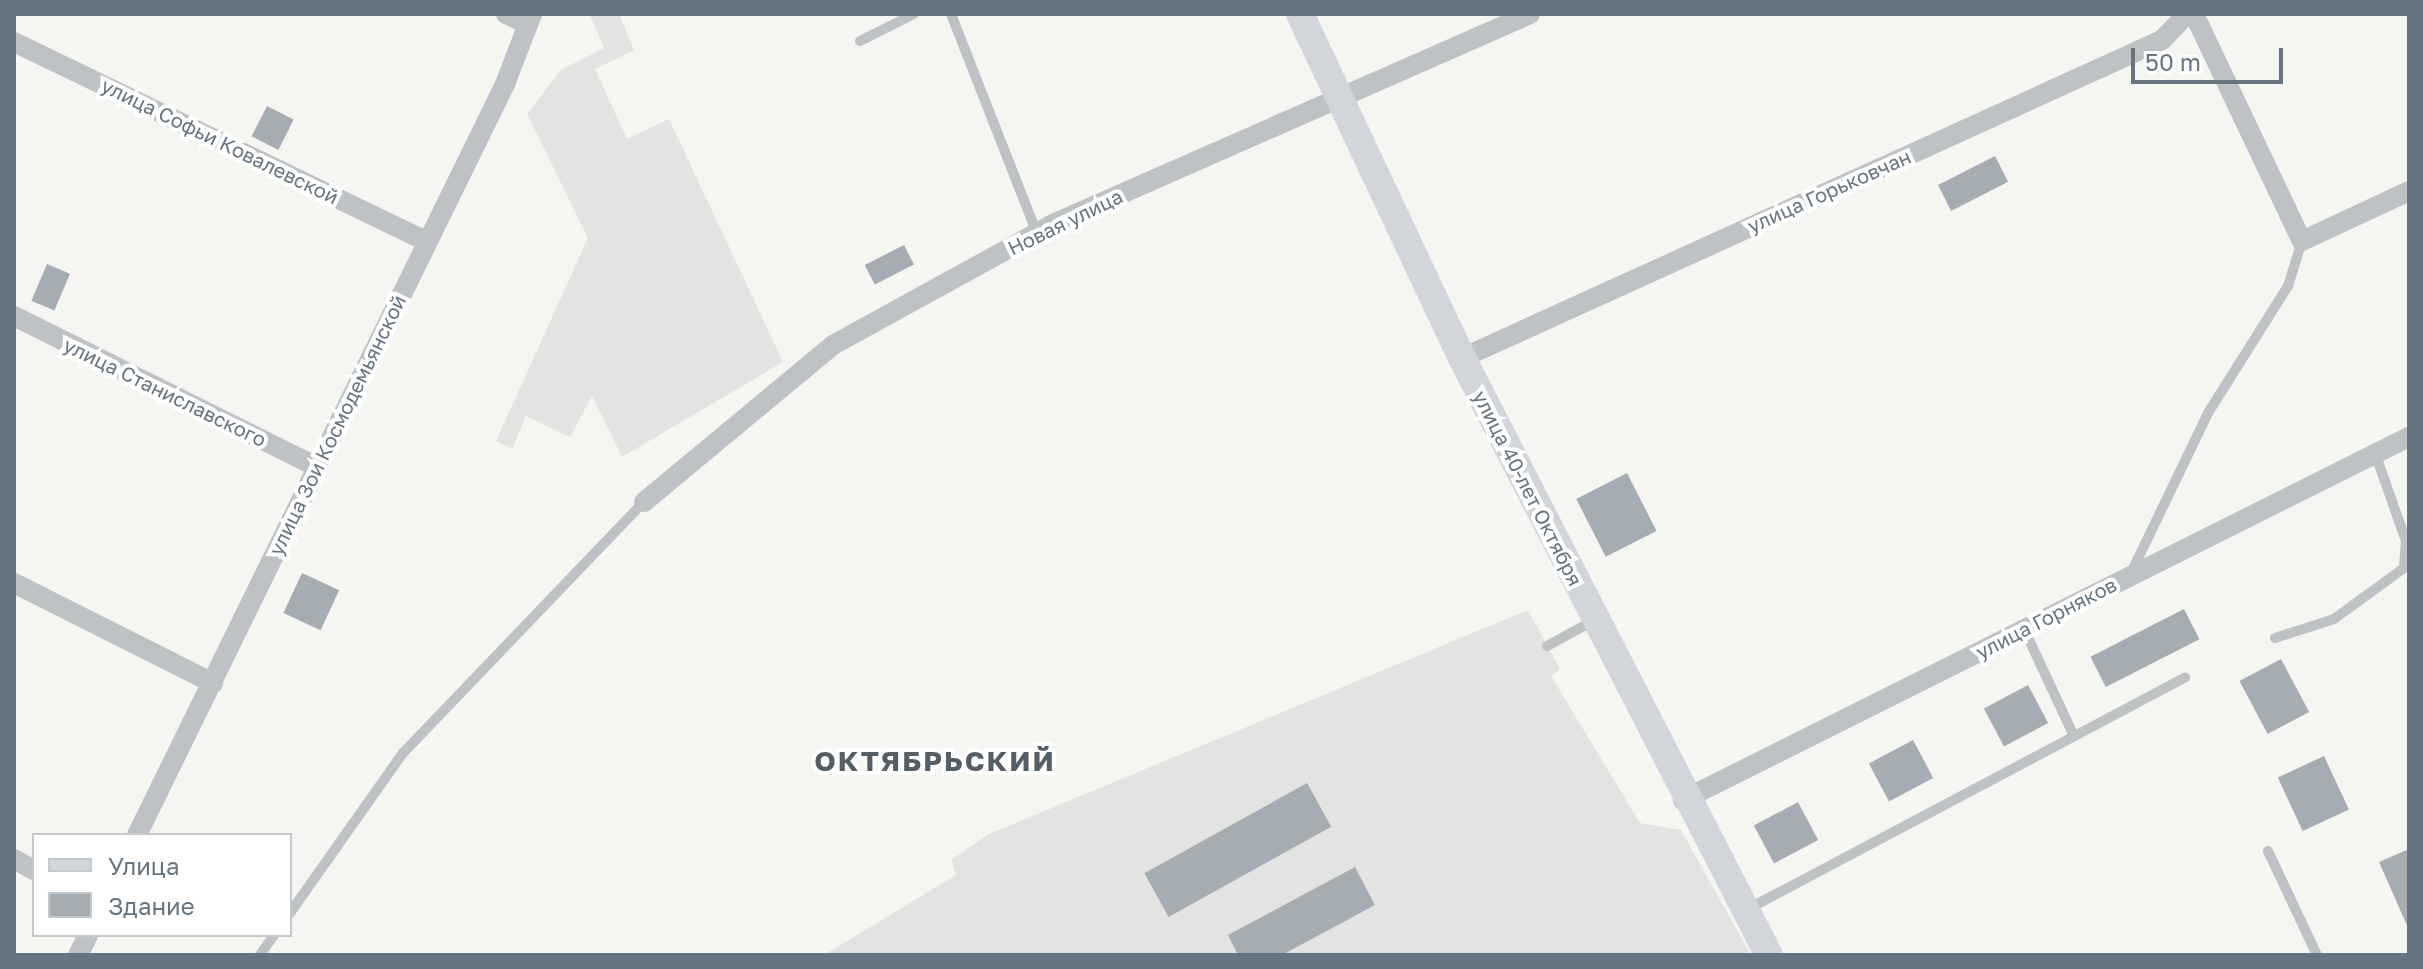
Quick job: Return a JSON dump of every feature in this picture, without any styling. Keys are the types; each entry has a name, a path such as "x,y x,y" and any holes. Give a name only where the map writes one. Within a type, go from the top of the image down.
{"street":[{"path":"506,14 530,19"},
{"name":"улица 40-лет Октября","path":"1300,14 1336,99 1462,358 1683,800 1769,955"},
{"name":"Новая улица","path":"644,502 833,345 1037,233 1530,14"},
{"name":"улица Горьковчан","path":"1462,358 2162,40 2187,14"},
{"path":"2194,14 2302,241 2409,191"},
{"name":"улица Зои Космодемьянской","path":"138,833 426,241 530,19"},
{"name":"улица Софьи Ковалевской","path":"14,42 426,241"},
{"name":"улица Станиславского","path":"14,316 317,467"},
{"name":"улица Горняков","path":"1683,800 2409,437"},
{"path":"14,583 213,683"},
{"path":"14,859 32,869"},
{"path":"78,955 87,937"}],"lane":[{"path":"860,41 914,14"},
{"path":"951,14 1037,233"},
{"path":"2129,577 2208,413 2288,286 2302,241"},
{"path":"2275,638 2334,619 2404,568 2406,541 2375,453"},
{"path":"292,910 403,753 644,502"},
{"path":"1547,646 1595,620"},
{"path":"2024,629 2074,736"},
{"path":"1744,911 2185,678"},
{"path":"2268,851 2317,955"},
{"path":"260,955 273,937"}],"shaded area":[{"path":"619,14 634,50 595,69 627,139 669,119 783,362 622,457 592,396 570,437 526,416 512,449 496,441 588,238 527,114 561,70 604,48 590,15"},
{"path":"1528,610 1560,669 1551,676 1640,823 1681,830 1751,955 824,955 956,875 951,860 989,834"}],"building":[{"path":"267,106 294,120 278,150 252,136"},
{"path":"1995,156 2008,182 1951,211 1938,185"},
{"path":"904,245 914,265 875,285 865,265"},
{"path":"47,264 70,274 54,311 31,301"},
{"path":"1627,473 1657,531 1606,557 1576,499"},
{"path":"302,573 339,590 321,630 283,613"},
{"path":"2184,609 2199,639 2106,687 2090,657"},
{"path":"2281,659 2309,712 2268,734 2240,681"},
{"path":"2028,685 2048,723 2004,746 1984,708"},
{"path":"1913,740 1933,778 1889,801 1869,763"},
{"path":"2324,756 2349,809 2303,831 2278,778"},
{"path":"1307,783 1331,827 1169,917 1144,873"},
{"path":"1798,802 1818,840 1774,863 1754,825"},
{"path":"2409,849 2409,930 2379,862"},
{"path":"1355,867 1375,905 1282,955 1238,955 1228,935"}],"district":[{"name":"ОКТЯБРЬСКИЙ","path":"935,761"}]}
